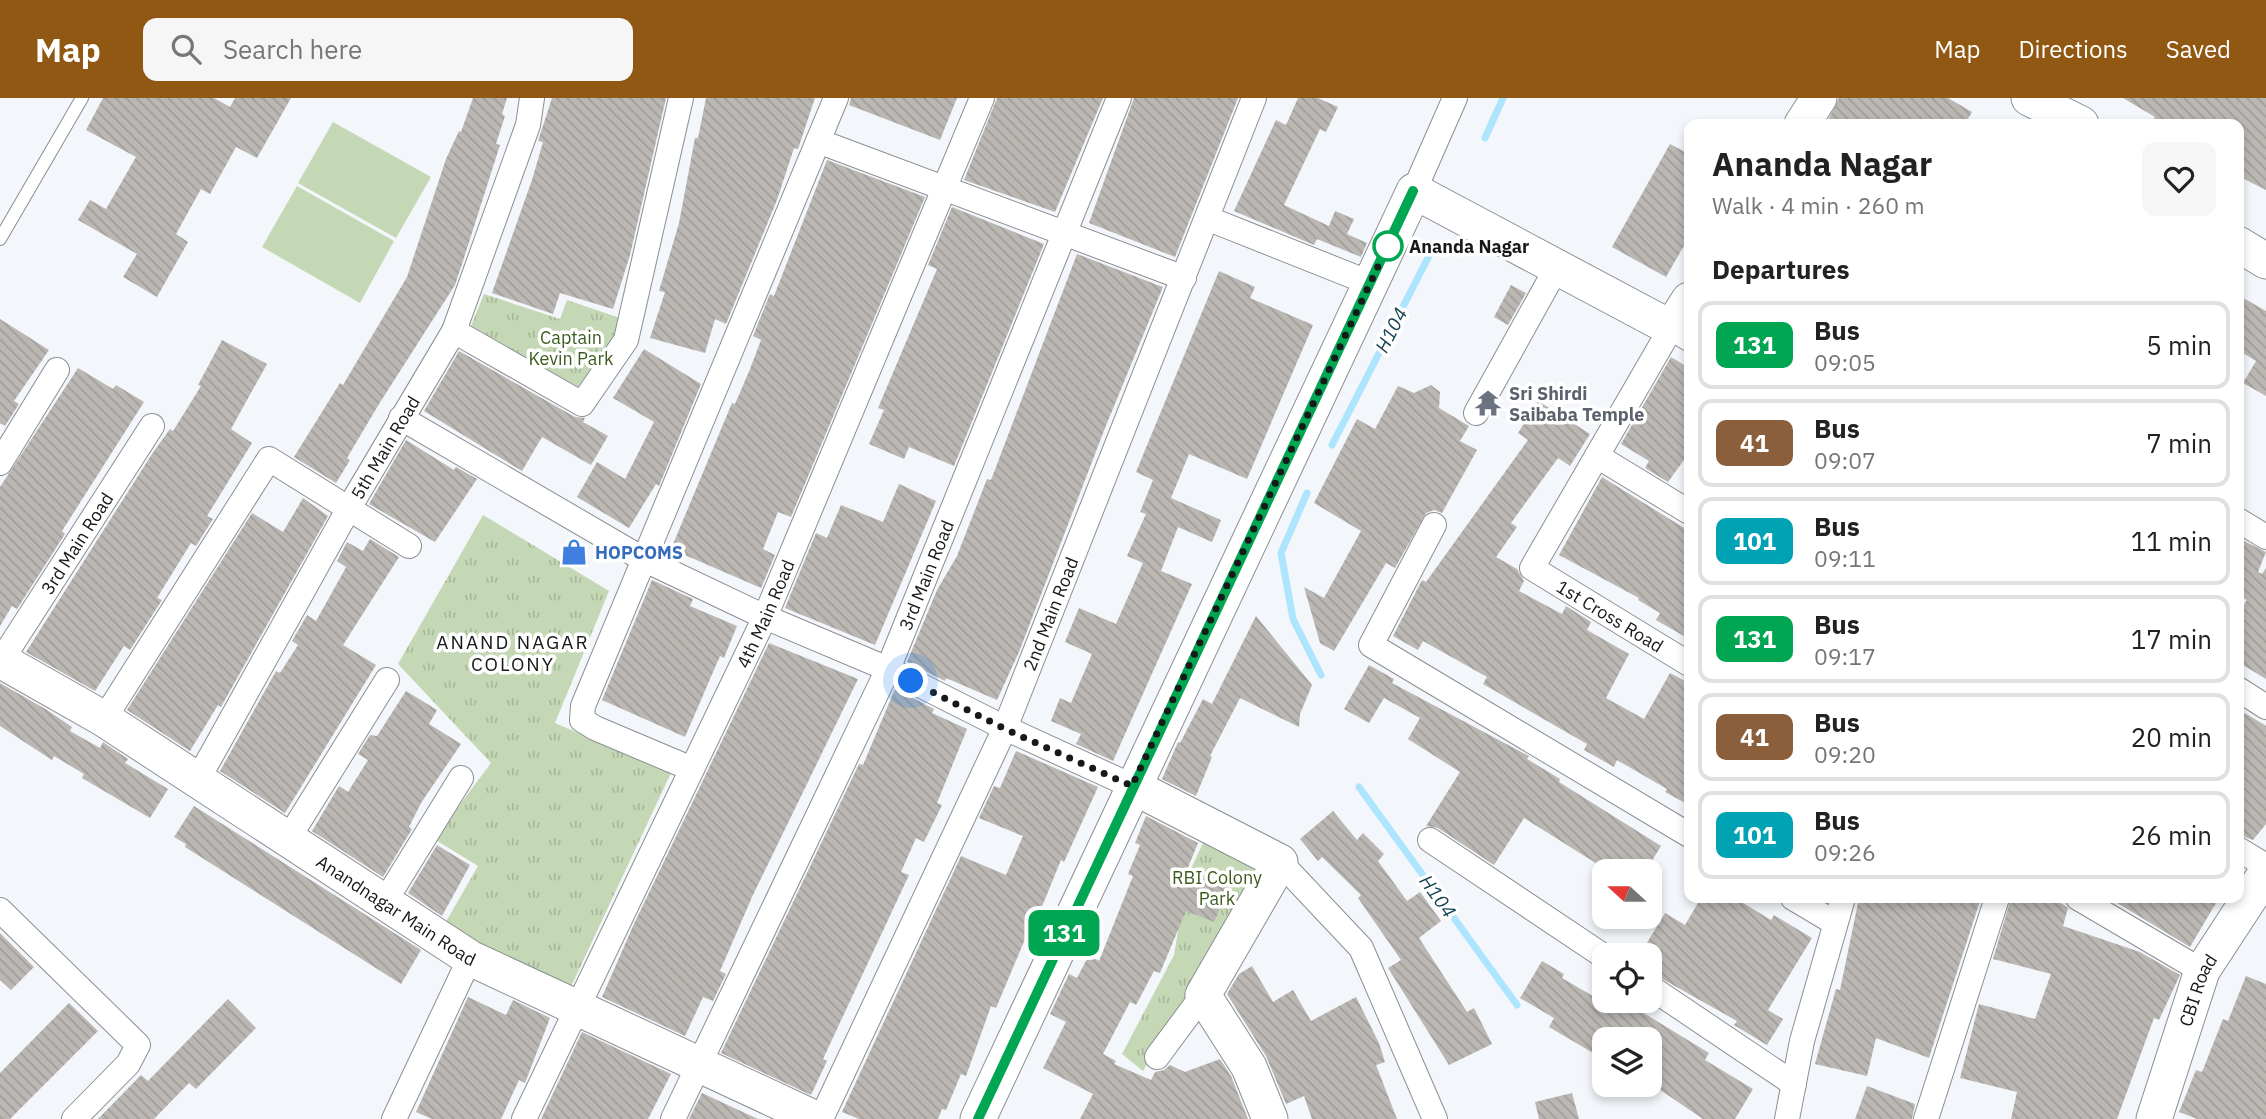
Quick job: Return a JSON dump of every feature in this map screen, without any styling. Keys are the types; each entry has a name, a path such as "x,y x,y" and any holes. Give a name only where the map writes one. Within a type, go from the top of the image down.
{"street":[{"name":"5th Main Road","path":"197,781 349,508 454,331 528,125 532,98"},
{"path":"454,331 582,404 626,340 681,98"},
{"path":"692,769 582,720 583,706 836,98"},
{"name":"4th Main Road","path":"524,1119 765,617 982,98"},
{"name":"3rd Main Road","path":"673,1119 888,669 1119,98"},
{"name":"2nd Main Road","path":"818,1119 1005,729 1209,219 1254,98"},
{"path":"978,1119 1455,98"},
{"path":"1805,119 1819,98"},
{"path":"2009,98 2051,113"},
{"path":"818,141 1065,236 1184,278"},
{"path":"1413,191 1556,269 1683,323 1597,456 1684,509"},
{"path":"1209,219 1370,284"},
{"path":"2244,224 2266,237"},
{"path":"2244,248 2266,261"},
{"path":"1476,413 1556,269"},
{"path":"0,463 57,370"},
{"path":"401,418 643,559 765,617 888,669 1005,729 1132,786 1280,862 1362,948 1435,1119"},
{"name":"3rd Main Road","path":"1,660 152,426"},
{"name":"1st Cross Road","path":"1597,456 1532,568 1684,661"},
{"path":"104,719 269,459 409,546"},
{"path":"2244,524 2266,537"},
{"path":"1434,525 1371,645 1684,832"},
{"name":"Anandnagar Main Road","path":"1,660 104,719 470,958 818,1119"},
{"path":"288,839 387,680"},
{"path":"2244,693 2266,706"},
{"path":"384,903 461,778"},
{"path":"1430,839 1592,948"},
{"path":"2244,857 2263,883"},
{"path":"1157,1057 1203,995 1280,862"},
{"name":"CBI Road","path":"2154,1119 2202,971 2263,883"},
{"path":"1801,903 1835,923"},
{"path":"1787,1119 1802,1041 1841,903"},
{"path":"1926,1119 1995,903"},
{"path":"2086,903 2202,971"},
{"path":"0,910 138,1045 128,1064 74,1119"},
{"path":"394,1119 470,958"},
{"path":"1203,995 1249,1067 1270,1119"},
{"path":"1662,996 1794,1084"}],"lane":[{"path":"0,239 82,98"}],"green space":[{"path":"333,122 431,177 396,238 298,183"},
{"path":"297,186 394,241 360,303 262,247"},
{"name":"Captain Kevin Park","path":"484,294 560,319 567,300 620,318 616,336 578,387 471,326"},
{"path":"483,515 609,591 555,723 671,773 568,993 443,927 478,866 434,839 491,763 398,664"},
{"name":"RBI Colony Park","path":"1204,841 1264,871 1143,1071 1122,1054 1174,955 1187,877"}],"building":[{"path":"103,98 214,98 230,107 235,98 291,98 257,158 236,147 210,194 201,189 176,234 188,242 157,297 123,277 137,254 78,220 90,200 106,209 136,157 86,130"},
{"path":"473,98 507,98 502,114 505,116 496,144 500,145 455,285 379,404 347,458 350,460 336,483 294,457 340,383 343,385 407,277 446,159 459,131 461,132"},
{"path":"552,98 666,98 630,255 613,309 560,293 553,314 492,293 532,180 543,142 538,141"},
{"path":"706,98 815,98 798,149 794,148 777,200 726,324 715,319 705,353 650,338 665,292 659,291 679,223 695,138 698,138"},
{"path":"851,98 957,98 940,140 849,105"},
{"path":"997,98 1103,98 1055,212 964,180"},
{"path":"1134,98 1238,98 1175,257 1089,223"},
{"path":"1298,98 1318,98 1338,107 1326,132 1320,129 1284,205 1329,226 1335,211 1354,219 1347,234 1367,243 1361,257 1317,239 1314,245 1234,211 1276,120 1286,125"},
{"path":"1839,98 1948,98 1972,112 1968,119 1828,119"},
{"path":"2123,98 2266,98 2266,190 2244,179 2244,119 2154,119 2155,117"},
{"path":"1670,144 1684,151 1684,246 1666,277 1612,247"},
{"path":"827,160 925,197 791,517 778,512 763,549 775,555 761,588 671,549 732,403 735,404 750,369 761,340 753,336 770,294 774,296"},
{"path":"952,207 1044,244 954,466 909,447 904,459 869,444 884,410 878,408 937,269 928,265"},
{"path":"1077,254 1163,287 1105,428 1019,652 997,700 946,678 945,681 907,662 937,590 957,556 987,479 991,480"},
{"path":"1219,271 1255,287 1250,298 1313,325 1247,479 1189,454 1171,498 1221,520 1212,542 1178,527 1161,571 1192,584 1113,761 1076,744 1081,734 1051,721 1060,698 1071,703 1092,654 1065,642 1079,608 1116,624 1143,563 1127,556 1146,514 1140,512 1153,480 1136,472"},
{"path":"1511,285 1526,293 1508,325 1494,317"},
{"path":"2244,298 2266,311 2266,396 2244,384 2256,361 2244,354"},
{"path":"0,319 49,350 14,401 19,404 5,426 0,423"},
{"path":"222,340 267,364 231,429 252,443 207,516 213,519 196,546 191,543 157,598 162,600 130,650 124,646 95,691 26,652 152,454 170,429 173,431 201,386 198,385"},
{"path":"644,349 701,384 659,486 656,484 629,528 577,497 597,462 625,479 654,422 613,398"},
{"path":"459,351 575,417 585,418 583,422 608,436 591,465 542,437 522,471 424,411"},
{"path":"1671,357 1684,365 1684,460 1668,482 1645,468 1649,461 1621,444"},
{"path":"78,368 113,389 116,385 144,402 62,531 65,534 17,609 12,606 0,626 0,487"},
{"path":"1431,385 1440,392 1439,408 1469,426 1460,441 1477,450 1442,513 1434,510 1426,513 1395,568 1386,563 1334,651 1320,643 1304,587 1324,598 1361,531 1314,503 1357,419 1375,429 1398,386 1414,393"},
{"path":"1538,401 1590,434 1570,466 1558,458 1511,523 1517,527 1496,557 1517,569 1524,581 1519,591 1562,614 1566,606 1591,622 1587,630 1629,654 1606,698 1644,719 1670,673 1684,680 1684,802 1665,792 1667,789 1617,760 1614,767 1584,750 1587,744 1483,684 1487,677 1423,641 1418,650 1393,636 1422,580 1426,582 1528,440 1518,433"},
{"path":"406,440 454,470 456,467 477,479 435,542 369,504"},
{"path":"1602,477 1684,528 1684,636 1656,620 1660,613 1638,600 1639,598 1559,555"},
{"path":"899,484 936,501 875,645 785,608 816,533 827,538 841,505 883,522"},
{"path":"303,498 328,516 221,707 218,705 190,751 127,710 252,513 283,532"},
{"path":"370,539 399,557 343,645 376,665 285,813 220,771 276,671 280,673 298,645 292,641 307,615 316,621 344,571 346,567 337,561 347,542 363,551"},
{"path":"2244,541 2266,552 2258,572 2262,574 2266,568 2266,679 2244,666 2244,605 2247,600 2244,598"},
{"path":"652,580 693,599 690,606 737,626 724,658 720,656 685,737 602,700"},
{"path":"1256,616 1312,685 1300,714 1299,727 1240,698 1210,756 1212,757 1196,796 1162,779 1178,742 1180,743 1203,699 1212,704"},
{"path":"769,643 858,679 752,897 720,971 726,974 713,1001 703,997 685,1036 602,997 633,926"},
{"path":"1369,665 1394,679 1392,683 1529,756 1527,759 1560,779 1559,782 1661,846 1653,859 1592,861 1524,818 1494,865 1438,828 1426,826 1460,772 1408,739 1420,718 1384,698 1369,723 1344,709"},
{"path":"0,683 72,727 70,731 100,748 103,742 128,759 125,763 168,789 150,818 82,778 84,774 54,756 52,760 0,726"},
{"path":"895,689 934,709 932,713 967,729 937,803 942,805 924,842 916,838 901,872 909,875 823,1059 827,1061 811,1095 721,1053 859,764 863,765"},
{"path":"406,691 437,710 429,724 461,744 421,803 409,827 412,829 383,877 312,831 339,786 348,792 368,760 358,754 370,735 377,736"},
{"path":"2244,715 2266,726 2266,824 2253,840 2244,836"},
{"path":"1016,751 1098,787 1064,862 1061,860 1034,926 1031,925 996,1008 991,1006 966,1076 961,1074 946,1110 942,1109 938,1119 859,1119 842,1112 961,856 1006,875 1023,836 979,818 994,786 1000,788"},
{"path":"194,806 421,950 401,984 185,847 186,844 174,837"},
{"path":"1333,811 1357,840 1363,833 1384,854 1378,861 1407,901 1420,892 1441,921 1419,938 1467,1012 1474,1008 1492,1044 1449,1065 1388,968 1401,960 1358,898 1361,895 1322,857 1318,861 1300,839"},
{"path":"1146,816 1198,843 1187,870 1229,888 1214,922 1186,911 1160,973 1154,971 1136,1005 1130,1002 1103,1054 1116,1061 1114,1064 1151,1080 1155,1072 1170,1065 1185,1072 1220,1059 1231,1076 1248,1119 1080,1119 1093,1094 1043,1068 1066,1022 1050,1014 1069,974 1077,978 1089,955 1099,961 1133,876 1128,874 1140,845 1135,843"},
{"path":"437,845 470,865 442,916 408,893"},
{"path":"1698,903 1743,903 1771,920 1774,915 1812,938 1768,1010 1783,1019 1767,1045 1734,1025 1737,1021 1662,979 1662,943 1647,943 1655,929 1662,929 1665,913 1685,925"},
{"path":"1858,903 1979,903 1929,1058 1876,1038 1867,1076 1815,1064 1836,989 1840,990"},
{"path":"2010,903 2060,903 2068,908 2063,926 2140,952 2180,975 2159,1020 2154,1018 2117,1119 2011,1119 2017,1092 1960,1078 1979,1004 2035,1019 2051,974 1993,959"},
{"path":"2117,903 2216,903 2190,947"},
{"path":"0,933 34,967 11,990 0,980"},
{"path":"1542,961 1564,974 1562,978 1592,996 1592,1013 1644,1013 1709,1053 1705,1060 1753,1089 1735,1119 1703,1119 1662,1091 1662,1027 1592,1027 1592,1052 1549,1027 1554,1018 1520,998"},
{"path":"1252,966 1273,1002 1293,990 1311,1021 1356,997 1379,1043 1385,1062 1376,1065 1397,1119 1312,1119 1304,1096 1286,1104 1266,1056 1227,994 1239,974"},
{"path":"2246,976 2266,984 2266,1119 2197,1119 2179,1112 2196,1070 2202,1072 2223,1019 2228,1021"},
{"path":"468,997 506,1015 513,1000 550,1018 525,1083 519,1080 501,1119 432,1119 416,1112"},
{"path":"228,999 256,1028 196,1089 189,1083 154,1119 98,1119 141,1075 148,1081"},
{"path":"69,1003 98,1031 10,1119 0,1119 0,1073"},
{"path":"582,1032 671,1074 648,1119 541,1119"},
{"path":"1867,1086 1915,1104 1912,1119 1855,1119"},
{"path":"702,1093 758,1119 689,1119"},
{"path":"1572,1093 1579,1119 1539,1119 1535,1102"}],"waterway":[{"name":"H104","path":"1485,138 1503,98"},
{"name":"H104","path":"1332,445 1431,252"},
{"name":"H104","path":"1307,493 1281,553 1293,619 1321,675"},
{"name":"H104","path":"1359,787 1517,1005"}],"bus line":[{"name":"131","path":"978,1119 1413,191"}],"place":[{"name":"Ananda Nagar","path":"1388,246"},
{"name":"Sri Shirdi Saibaba Temple","path":"1488,403"},
{"name":"HOPCOMS","path":"574,552"}],"district":[{"name":"ANAND NAGAR COLONY","path":"513,653"}],"route":[{"path":"911,681 1005,729 1132,786 1392,237 1388,246"}]}
